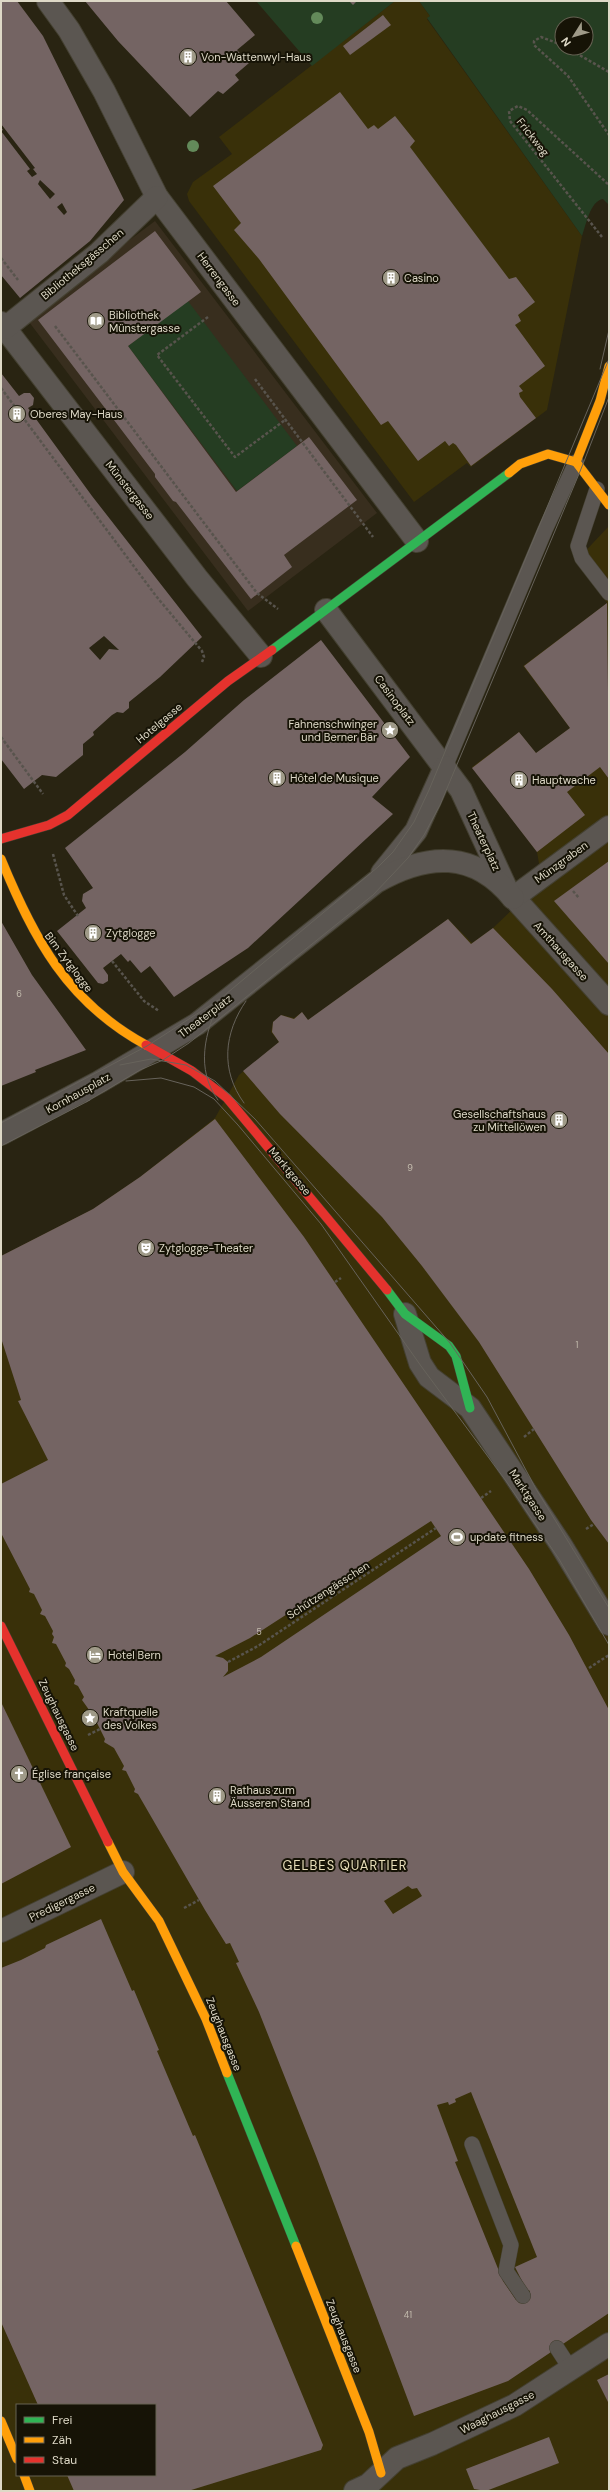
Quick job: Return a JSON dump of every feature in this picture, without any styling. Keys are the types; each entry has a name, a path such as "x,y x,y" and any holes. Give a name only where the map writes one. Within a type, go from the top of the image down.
{"street":[{"name":"Herrengasse","path":"48,1 69,30 121,124 157,197 417,541"},
{"name":"Bibliotheksgässchen","path":"3,325 99,253 157,197"},
{"name":"Münstergasse","path":"3,325 197,578 261,656"},
{"path":"576,462 600,401 609,366"},
{"path":"326,610 524,462 548,454 576,462 609,505"},
{"name":"Hotelgasse","path":"1,839 49,825 68,815 228,681 326,610"},
{"name":"Casinoplatz","path":"326,610 445,767"},
{"name":"Theaterplatz","path":"154,1050 191,1028 367,888 401,853 416,831 445,767"},
{"name":"Theaterplatz","path":"445,767 461,790 501,879 513,898"},
{"name":"Münzgraben","path":"513,898 609,827"},
{"name":"Bim Zytglogge","path":"1,859 29,927 49,959 72,989 101,1018 154,1050"},
{"name":"Theaterplatz","path":"367,888 405,867 427,862 450,861 481,869 500,882 513,898"},
{"name":"Amthausgasse","path":"513,898 609,1004"},
{"name":"Kornhausplatz","path":"1,1134 154,1050"},
{"name":"Marktgasse","path":"154,1050 204,1077 227,1098 366,1261 405,1314 450,1346 453,1351 470,1408 561,1545 609,1624"},
{"name":"Marktgasse","path":"405,1314 420,1363 430,1377 470,1408"},
{"name":"Zeughausgasse","path":"1,1626 123,1872 159,1921 206,2019 369,2432 381,2473"},
{"name":"Predigergasse","path":"1,1931 123,1872"},
{"name":"Waaghausgasse","path":"355,2491 368,2485 397,2458 432,2444 515,2406 570,2368 609,2344"},
{"path":"1,2421 16,2457"},
{"path":"24,2476 30,2491"}],"lane":[{"path":"445,767 545,530 576,462"},
{"path":"597,489 578,546 582,558 609,594"},
{"path":"472,2144 511,2245 506,2271 523,2296"},
{"path":"557,2348 570,2368"}],"path":[{"path":"554,42 541,37 534,40 534,45 568,76 609,135"},
{"path":"581,56 609,72"},
{"name":"Frickweg","path":"602,237 510,121 509,111 518,106 527,110 609,185"},
{"path":"1,258 24,286"},
{"path":"208,317 157,355 235,457 285,420"},
{"path":"50,320 257,593 279,610"},
{"path":"1,388 156,596 196,643"},
{"path":"302,442 378,544"},
{"path":"1,737 45,796 54,865 62,890 78,916"},
{"path":"572,888 579,898"},
{"path":"112,961 144,1001 191,1028"},
{"name":"Schützengässchen","path":"228,1662 258,1646 436,1528"},
{"path":"589,1668 609,1656"}],"shaded area":[{"path":"395,1 419,1 430,16 427,19 582,236 547,410 471,467 467,463 414,502 189,201 187,194 193,182 232,154 219,137"},
{"path":"155,221 377,513 248,611 26,318","holes":["297,446 237,491 218,465"]},
{"path":"609,526 609,2491 1,2491 1,1256 93,1209 140,1177 215,1118 239,1075 279,1042 271,1032 273,1022 282,1015 294,1018 302,1012 308,1020 448,919 472,943 493,928 542,881 537,852 472,767 519,732 536,753 570,728 523,666 607,603 576,561"}],"green space":[{"path":"256,1 395,1 312,66"},
{"path":"419,1 609,1 609,205 603,199 595,204 589,214 582,236 427,18 430,16"},
{"path":"188,301 297,446 237,491 128,346"}],"building":[{"path":"1,1 17,1 43,36 124,200 90,241 20,298 1,275 1,131 30,169 27,171 32,177 37,174 33,169 35,168 1,124","holes":["40,180 55,194 50,199 38,184","62,203 67,212 64,215 57,207"]},
{"name":"Von-Wattenwyl-Haus","path":"85,1 226,1 255,35 237,50 249,63 235,75 239,80 223,94 218,91 190,117 118,41"},
{"path":"349,1 357,1 353,5"},
{"path":"383,15 391,25 350,55 343,46"},
{"name":"Casino","path":"340,92 368,129 374,125 378,129 395,116 415,141 410,147 509,279 516,277 535,302 518,315 521,321 515,325 545,366 519,386 523,391 519,393 520,397 536,418 471,466 456,445 453,443 449,446 445,441 418,461 388,421 381,425 259,259 234,230 241,223 213,186"},
{"path":"155,231 201,292 128,346 236,492 309,437 357,500 284,555 292,567 251,599 176,502 173,501 155,477 155,474 38,320"},
{"path":"1,373 19,396 24,393 30,393 34,398 33,405 28,408 92,496 202,637 160,677 129,702 129,708 123,713 117,712 112,715 93,732 94,735 83,744 83,755 56,777 42,775 24,789 1,759","holes":["104,636 119,650 109,649 100,660 89,648"]},
{"path":"607,603 609,779 600,767 567,792 585,815 537,852 472,768 519,732 536,753 570,728 524,666"},
{"path":"321,640 410,757 372,797 393,814 248,948 174,997 150,966 141,973 130,960 128,962 121,954 103,968 108,975 108,981 103,984 98,983 57,931 86,908 82,901 83,894 93,888 65,848 185,752 244,700"},
{"path":"609,861 609,964 554,901"},
{"path":"448,919 471,944 493,928 552,989 609,1054 609,1544 591,1520 479,1342 422,1266 382,1217 280,1114 243,1071 279,1042 272,1032 273,1022 281,1015 294,1019 302,1012 308,1020"},
{"path":"1,921 32,975 86,1050 35,1070 36,1072 1,1086"},
{"path":"215,1119 304,1237 529,1569 569,1635 609,1710 609,2313 508,2381 414,2416 316,2156 259,2012 236,1963 239,1962 230,1943 226,1944 205,1910 138,1794 134,1792 135,1789 126,1771 122,1770 124,1766 114,1748 104,1742 105,1739 95,1719 91,1717 92,1714 82,1700 84,1697 78,1686 74,1684 75,1680 69,1669 65,1666 66,1663 56,1644 52,1643 54,1637 52,1634 53,1631 45,1616 40,1614 42,1610 34,1594 29,1592 30,1589 1,1533 1,1484 48,1460 18,1401 21,1400 1,1338 1,1256 93,1209 140,1177","holes":["431,1521 441,1536 261,1657 223,1677 228,1671 228,1662 223,1658 215,1656 250,1638","408,1886 412,1889 417,1888 422,1896 393,1914 384,1901","471,2092 537,2257 515,2267 527,2291 529,2290 530,2292 516,2300 503,2281 455,2162 458,2161 437,2105 448,2102 449,2105 456,2102 455,2099"]},
{"name":"Église française","path":"1,1702 71,1847 1,1884"},
{"path":"101,1919 132,1991 134,1990 159,2050 157,2051 193,2136 195,2135 323,2445 321,2450 188,2491 74,2491 67,2476 156,2476 156,2404 38,2404 1,2322 1,1968 45,1948 46,1945"},
{"path":"609,2374 609,2404 597,2380"},
{"path":"549,2437 559,2463 486,2491 474,2489 466,2469"}],"tram line":[{"path":"600,369 609,330"},
{"path":"1,1123 147,1046 220,999 378,867 393,852 414,822 429,790 609,359"},
{"path":"86,1102 140,1070 163,1060 189,1043 373,895 408,858 424,835 440,805 581,469 609,397"},
{"path":"218,1100 206,1076 205,1050 210,1025 220,1000"},
{"path":"244,1103 231,1078 228,1065 228,1052 229,1039 233,1026 246,1001"},
{"path":"120,1065 151,1059 186,1065 215,1081 255,1119 450,1343 487,1397 536,1489 609,1608"},
{"path":"126,1081 161,1078 194,1087 214,1099 238,1125 321,1224 421,1366 506,1481 559,1559 609,1645"},
{"path":"1,1146 90,1100"}],"traffic: fast":[{"path":"272,650 509,473"},
{"path":"387,1290 405,1314 449,1346 456,1356 470,1408"},
{"path":"227,2073 296,2246"}],"traffic: slow":[{"path":"576,462 600,401 609,366"},
{"path":"509,473 520,464 548,454 576,462"},
{"path":"576,462 609,505"},
{"path":"1,859 26,916 56,966 74,988 95,1009 118,1028 146,1045"},
{"path":"108,1842 123,1872 159,1921 206,2019 227,2073"},
{"path":"296,2246 369,2432 381,2473"},
{"path":"1,2421 16,2457"},
{"path":"24,2476 30,2491"}],"traffic: jam":[{"path":"1,839 49,825 68,815 228,681 272,650"},
{"path":"146,1045 192,1071 227,1098 387,1290"},
{"path":"1,1626 108,1842"}],"place":[{"name":"Von-Wattenwyl-Haus","path":"188,57"},
{"name":"Casino","path":"391,278"},
{"name":"Bibliothek Münstergasse","path":"96,321"},
{"name":"Oberes May-Haus","path":"17,414"},
{"name":"Fahnenschwinger und Berner Bär","path":"390,730"},
{"name":"Hôtel de Musique","path":"277,778"},
{"name":"Hauptwache","path":"519,780"},
{"name":"Zytglogge","path":"93,933"},
{"name":"Gesellschaftshaus zu Mittellöwen","path":"559,1120"},
{"name":"Zytglogge-Theater","path":"146,1248"},
{"name":"update fitness","path":"457,1537"},
{"name":"Hotel Bern","path":"95,1655"},
{"name":"Kraftquelle des Volkes","path":"90,1718"},
{"name":"Église française","path":"19,1774"},
{"name":"Rathaus zum Äusseren Stand","path":"217,1796"}],"district":[{"name":"GELBES QUARTIER","path":"345,1865"}]}
